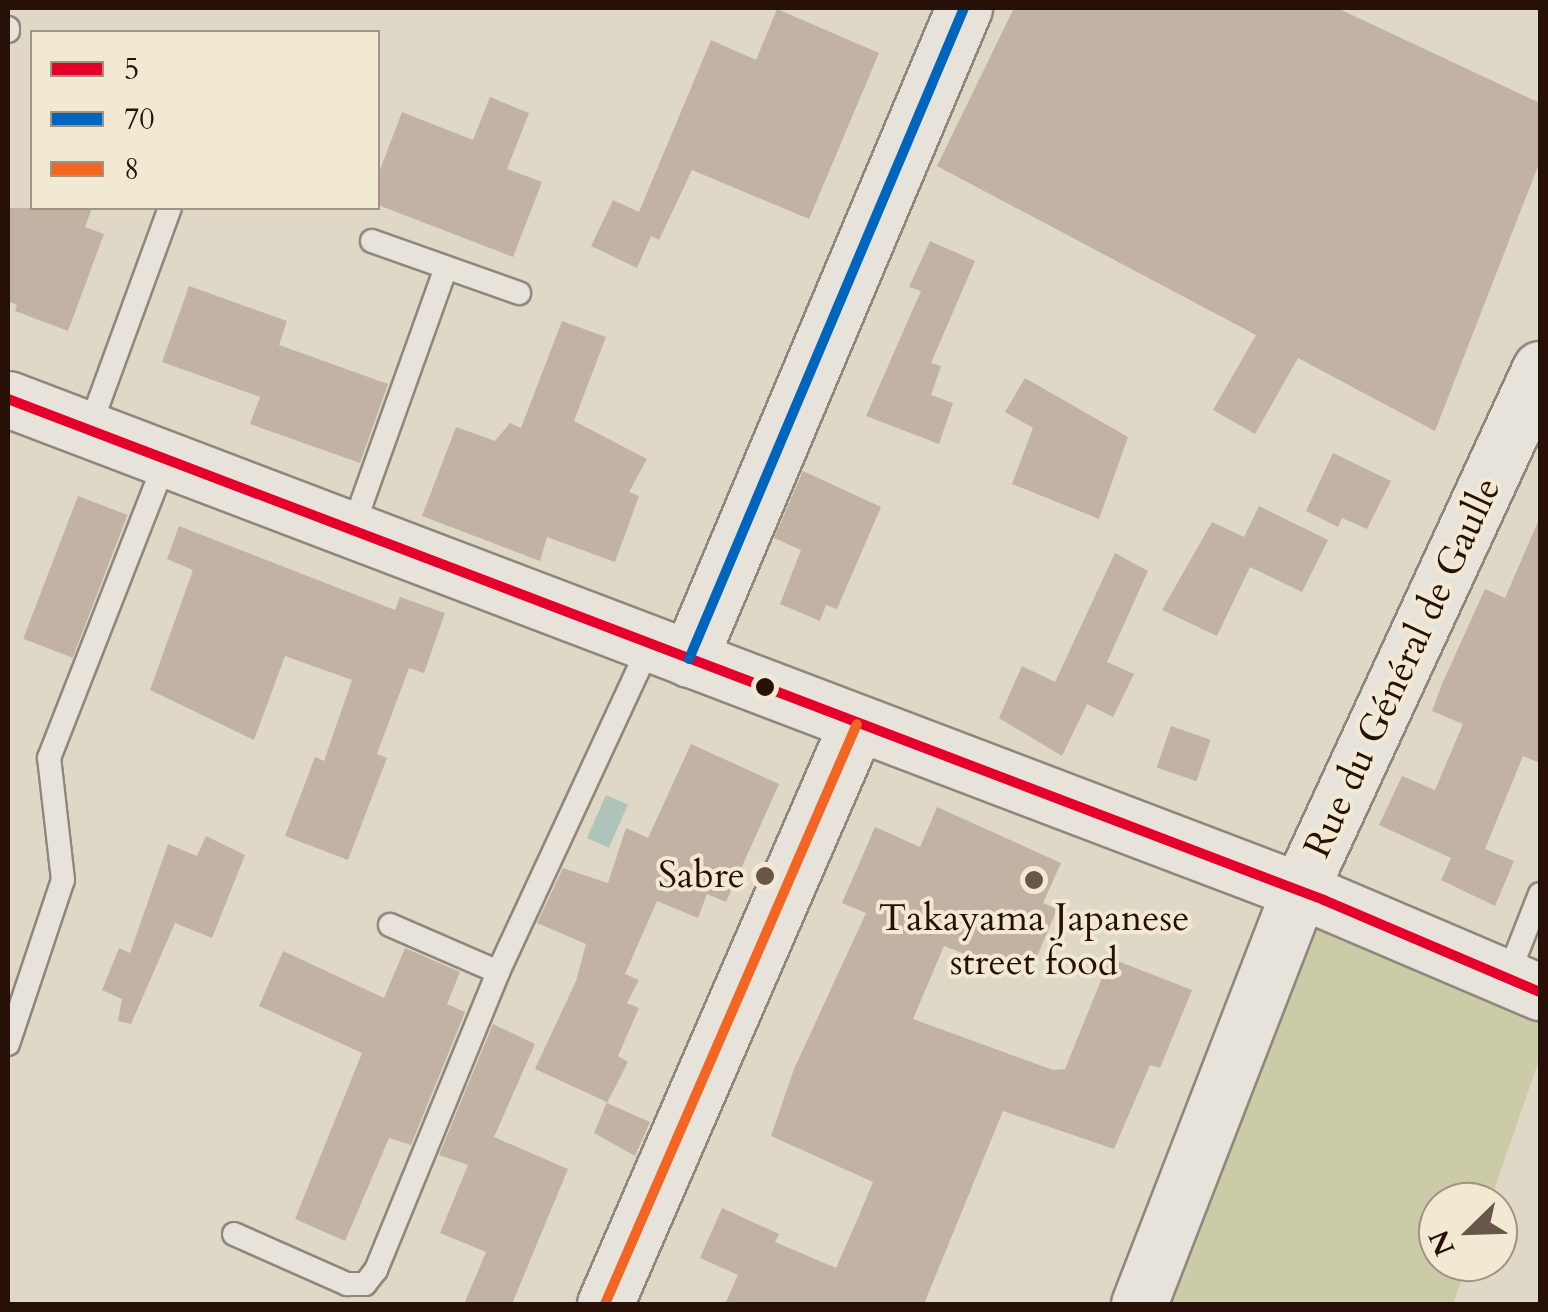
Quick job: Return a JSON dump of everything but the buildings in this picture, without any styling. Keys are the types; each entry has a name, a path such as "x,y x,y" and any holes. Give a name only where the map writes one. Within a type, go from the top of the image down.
{"street":[{"path":"670,652 964,8"},
{"name":"Rue du Général de Gaulle","path":"1138,1304 1299,891 1540,368"},
{"path":"8,399 1299,891 1524,985"},
{"path":"606,1304 857,724"}],"lane":[{"path":"89,429 169,210"},
{"path":"372,242 520,294"},
{"path":"352,530 446,268"},
{"path":"8,1044 63,880 49,758 166,459"},
{"path":"234,1234 346,1284 365,1284 498,972 670,652"},
{"path":"1524,985 1540,894"},
{"path":"390,925 498,972"}],"green space":[{"path":"1299,891 1540,992 1540,1057 1497,1182 1418,1182 1418,1282 1461,1282 1453,1304 1139,1304"}],"shaded area":[{"path":"606,795 628,805 609,848 587,838"}],"transit line":[{"name":"70","path":"689,659 964,8"},
{"name":"5","path":"8,399 1324,900 1540,992"},
{"name":"8","path":"605,1304 857,724"}],"place":[{"name":"Sabre","path":"765,876"},
{"name":"Takayama Japanese street food","path":"1034,880"}]}
